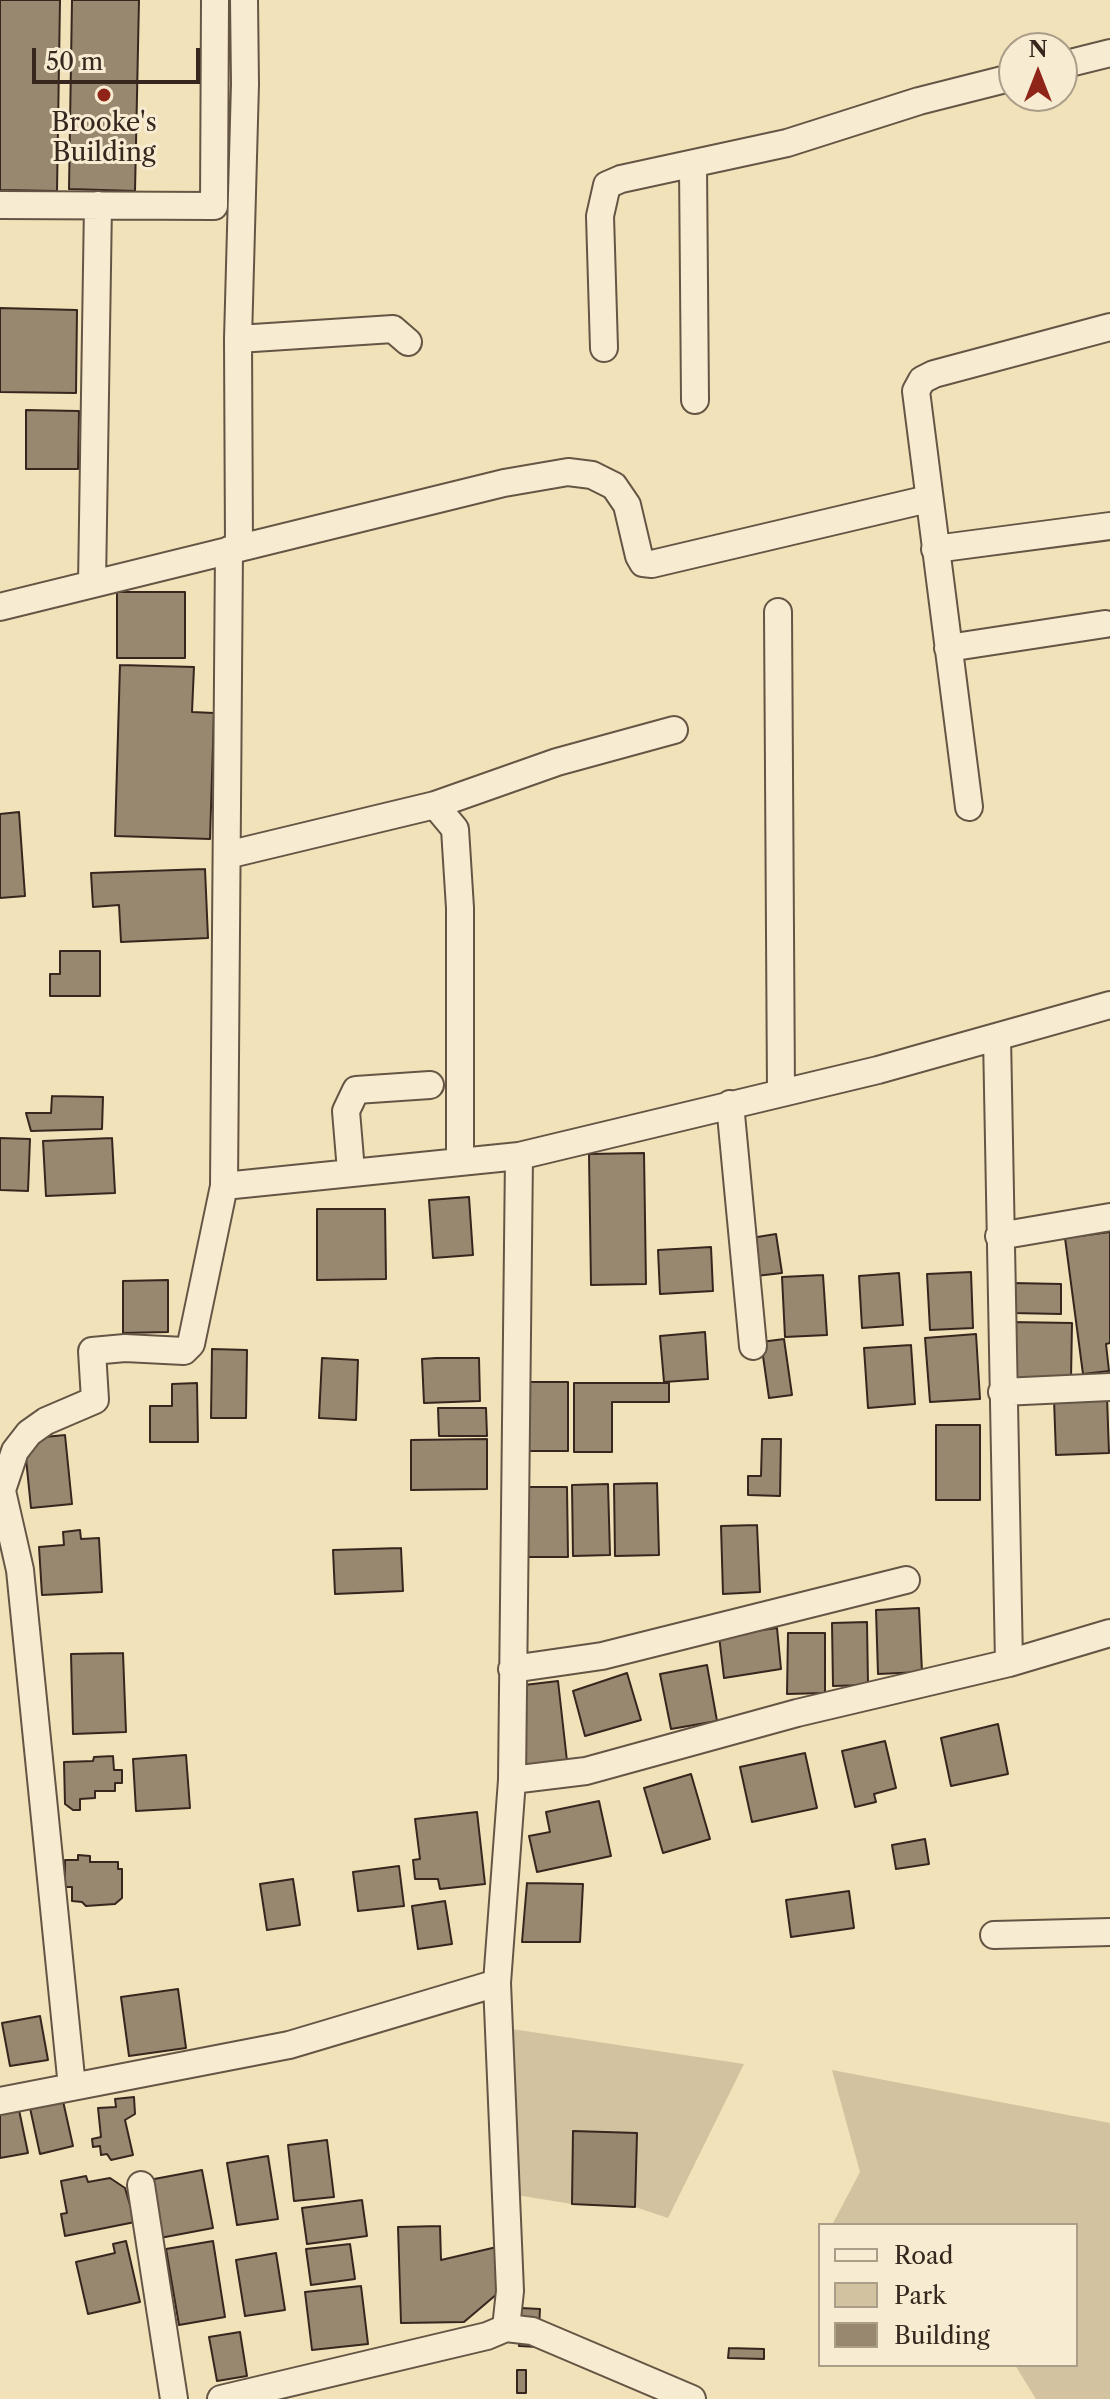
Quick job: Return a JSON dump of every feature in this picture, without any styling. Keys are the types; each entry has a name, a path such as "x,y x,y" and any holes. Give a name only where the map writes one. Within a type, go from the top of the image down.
{"street":[{"path":"0,205 214,206 215,0"},
{"path":"72,2087 20,1570 1,1494 15,1451 29,1433 46,1421 95,1400 92,1351 125,1348 184,1351 191,1344 224,1186 227,855 245,84 244,0"},
{"path":"1078,61 1110,53"},
{"path":"604,348 600,216 607,185 621,179 693,166 826,132 919,101 998,81"},
{"path":"693,166 695,400"},
{"path":"92,584 98,205"},
{"path":"969,807 916,391 922,380 1110,327"},
{"path":"238,339 393,329 402,333 408,342"},
{"path":"0,607 504,483 568,472 592,475 614,486 627,505 639,556 643,563 652,564 928,499"},
{"path":"935,549 1110,526"},
{"path":"778,612 781,1092"},
{"path":"948,648 1105,624"},
{"path":"227,855 435,805 557,762 674,730"},
{"path":"435,805 455,829 459,871 460,1161"},
{"path":"224,1186 519,1156 997,1037 1110,1005"},
{"path":"997,1037 1009,1663"},
{"path":"351,1171 346,1111 356,1090 430,1085"},
{"path":"730,1104 753,1346"},
{"path":"506,2328 510,2291 497,1983 512,1780 519,1156"},
{"path":"999,1236 1110,1217"},
{"path":"1002,1392 1110,1387"},
{"path":"512,1669 602,1656 906,1580"},
{"path":"512,1780 586,1771 797,1713 1009,1663 1110,1633"},
{"path":"994,1935 1110,1932"},
{"path":"0,2101 289,2045 497,1983"},
{"path":"141,2185 174,2399"},
{"path":"221,2399 487,2336 506,2328 532,2331 692,2399"}],"green space":[{"path":"512,2029 744,2064 668,2218 635,2207 636,2133 573,2131 572,2204 516,2195"},
{"path":"832,2070 1110,2123 1110,2399 1036,2399 1016,2367 1078,2367 1078,2223 833,2223 860,2172"}],"building":[{"path":"0,0 60,0 57,191 0,190"},
{"name":"Brooke's Building","path":"72,0 139,0 135,191 69,189"},
{"path":"0,308 77,310 76,393 0,392"},
{"path":"26,410 79,411 78,469 26,469"},
{"path":"117,592 185,592 185,658 117,658"},
{"path":"120,665 194,667 192,712 214,713 210,839 115,836"},
{"path":"19,812 25,896 0,898 0,814"},
{"path":"205,869 208,938 121,942 119,905 93,907 91,873"},
{"path":"60,951 100,951 100,996 50,996 50,974 60,974"},
{"path":"52,1096 103,1097 102,1129 31,1131 26,1113 51,1113"},
{"path":"0,1138 30,1139 28,1191 0,1190"},
{"path":"112,1138 115,1193 46,1196 43,1141"},
{"path":"644,1153 646,1284 591,1285 589,1154"},
{"path":"469,1197 473,1255 433,1258 429,1200"},
{"path":"317,1209 385,1209 386,1279 317,1280"},
{"path":"1110,1232 1110,1343 1106,1344 1109,1371 1083,1374 1065,1238"},
{"path":"776,1234 782,1273 756,1276 751,1238"},
{"path":"711,1247 713,1291 660,1294 658,1250"},
{"path":"971,1272 973,1328 930,1330 927,1274"},
{"path":"899,1273 903,1325 862,1328 859,1276"},
{"path":"823,1275 827,1335 785,1337 782,1277"},
{"path":"168,1280 168,1332 123,1333 123,1281"},
{"path":"1012,1283 1061,1284 1061,1314 1012,1313"},
{"path":"1009,1322 1072,1323 1071,1379 1009,1378"},
{"path":"705,1332 708,1379 664,1382 660,1336"},
{"path":"976,1334 980,1399 930,1402 925,1338"},
{"path":"784,1339 792,1395 769,1398 761,1342"},
{"path":"911,1345 915,1404 868,1408 864,1348"},
{"path":"212,1349 247,1350 246,1418 211,1418"},
{"path":"322,1358 358,1360 356,1420 319,1418"},
{"path":"479,1358 480,1401 424,1403 422,1359"},
{"path":"525,1382 568,1382 568,1451 525,1451"},
{"path":"197,1383 198,1442 150,1442 150,1406 172,1406 172,1384"},
{"path":"574,1383 669,1383 669,1402 612,1402 612,1452 574,1452"},
{"path":"1107,1397 1109,1453 1056,1455 1054,1399"},
{"path":"438,1408 486,1408 487,1436 439,1436"},
{"path":"936,1425 980,1425 980,1500 936,1500"},
{"path":"65,1435 72,1504 31,1508 24,1439"},
{"path":"487,1439 487,1489 411,1490 411,1440"},
{"path":"762,1439 781,1439 780,1496 748,1495 748,1476 761,1476"},
{"path":"657,1483 659,1555 615,1556 614,1484"},
{"path":"608,1484 610,1555 573,1556 572,1485"},
{"path":"520,1487 567,1487 568,1557 521,1557"},
{"path":"757,1525 760,1592 723,1594 721,1526"},
{"path":"80,1530 81,1539 99,1538 102,1592 42,1595 39,1547 64,1545 63,1532"},
{"path":"401,1548 403,1591 335,1594 333,1550"},
{"path":"919,1608 922,1672 878,1674 876,1610"},
{"path":"867,1622 868,1685 833,1686 832,1623"},
{"path":"777,1628 781,1669 724,1678 719,1636"},
{"path":"788,1633 825,1633 825,1693 787,1694"},
{"path":"123,1653 126,1732 73,1734 71,1654"},
{"path":"707,1665 717,1721 671,1729 660,1674"},
{"path":"627,1673 641,1720 585,1736 573,1691"},
{"path":"558,1681 567,1761 525,1766 516,1686"},
{"path":"998,1724 1008,1774 951,1786 941,1738"},
{"path":"885,1741 896,1788 874,1794 876,1802 855,1807 842,1751"},
{"path":"805,1753 817,1808 752,1822 740,1767"},
{"path":"186,1755 190,1808 136,1811 133,1759"},
{"path":"113,1756 114,1770 122,1770 122,1783 115,1783 115,1791 95,1791 95,1798 80,1799 80,1810 73,1810 65,1804 64,1762 93,1761 94,1757"},
{"path":"691,1774 710,1839 663,1853 644,1788"},
{"path":"599,1801 611,1856 537,1872 529,1836 550,1832 546,1812"},
{"path":"477,1812 485,1884 440,1889 438,1879 415,1879 413,1860 420,1859 415,1819"},
{"path":"925,1839 929,1864 896,1869 892,1845"},
{"path":"78,1855 90,1856 90,1862 118,1862 118,1869 122,1869 122,1898 115,1904 86,1906 82,1902 72,1901 72,1887 65,1887 65,1860 78,1860"},
{"path":"399,1866 404,1906 358,1911 353,1872"},
{"path":"293,1879 300,1925 267,1930 260,1884"},
{"path":"527,1883 583,1884 580,1942 522,1942"},
{"path":"849,1891 854,1928 791,1937 786,1900"},
{"path":"445,1901 452,1944 418,1949 412,1906"},
{"path":"178,1989 186,2048 129,2056 121,1997"},
{"path":"40,2016 48,2060 10,2066 2,2023"},
{"path":"134,2097 135,2114 125,2120 133,2155 111,2160 107,2154 101,2155 100,2146 93,2147 92,2139 101,2137 98,2108 116,2107 115,2099"},
{"path":"63,2101 73,2146 40,2154 30,2108"},
{"path":"19,2110 28,2153 0,2158 0,2114"},
{"path":"573,2131 637,2133 635,2207 572,2204"},
{"path":"327,2140 334,2197 294,2201 288,2145"},
{"path":"268,2156 278,2219 237,2225 227,2163"},
{"path":"202,2170 213,2228 160,2238 149,2180"},
{"path":"86,2176 88,2182 110,2178 125,2188 135,2222 65,2236 61,2214 67,2213 61,2181"},
{"path":"362,2200 367,2236 307,2244 302,2208"},
{"path":"440,2226 441,2260 501,2246 504,2288 464,2322 401,2323 398,2227"},
{"path":"126,2241 140,2302 88,2314 76,2262 115,2253 113,2244"},
{"path":"213,2241 225,2317 179,2325 166,2249"},
{"path":"350,2244 355,2279 311,2285 306,2249"},
{"path":"276,2253 285,2310 245,2316 236,2260"},
{"path":"361,2286 368,2344 312,2350 305,2292"},
{"path":"521,2308 540,2309 538,2347 519,2346"},
{"path":"240,2332 247,2376 217,2381 209,2337"},
{"path":"729,2348 764,2349 764,2359 728,2358"},
{"path":"517,2370 526,2370 526,2393 517,2393"}],"place":[{"name":"Brooke's Building","path":"104,95"}]}
